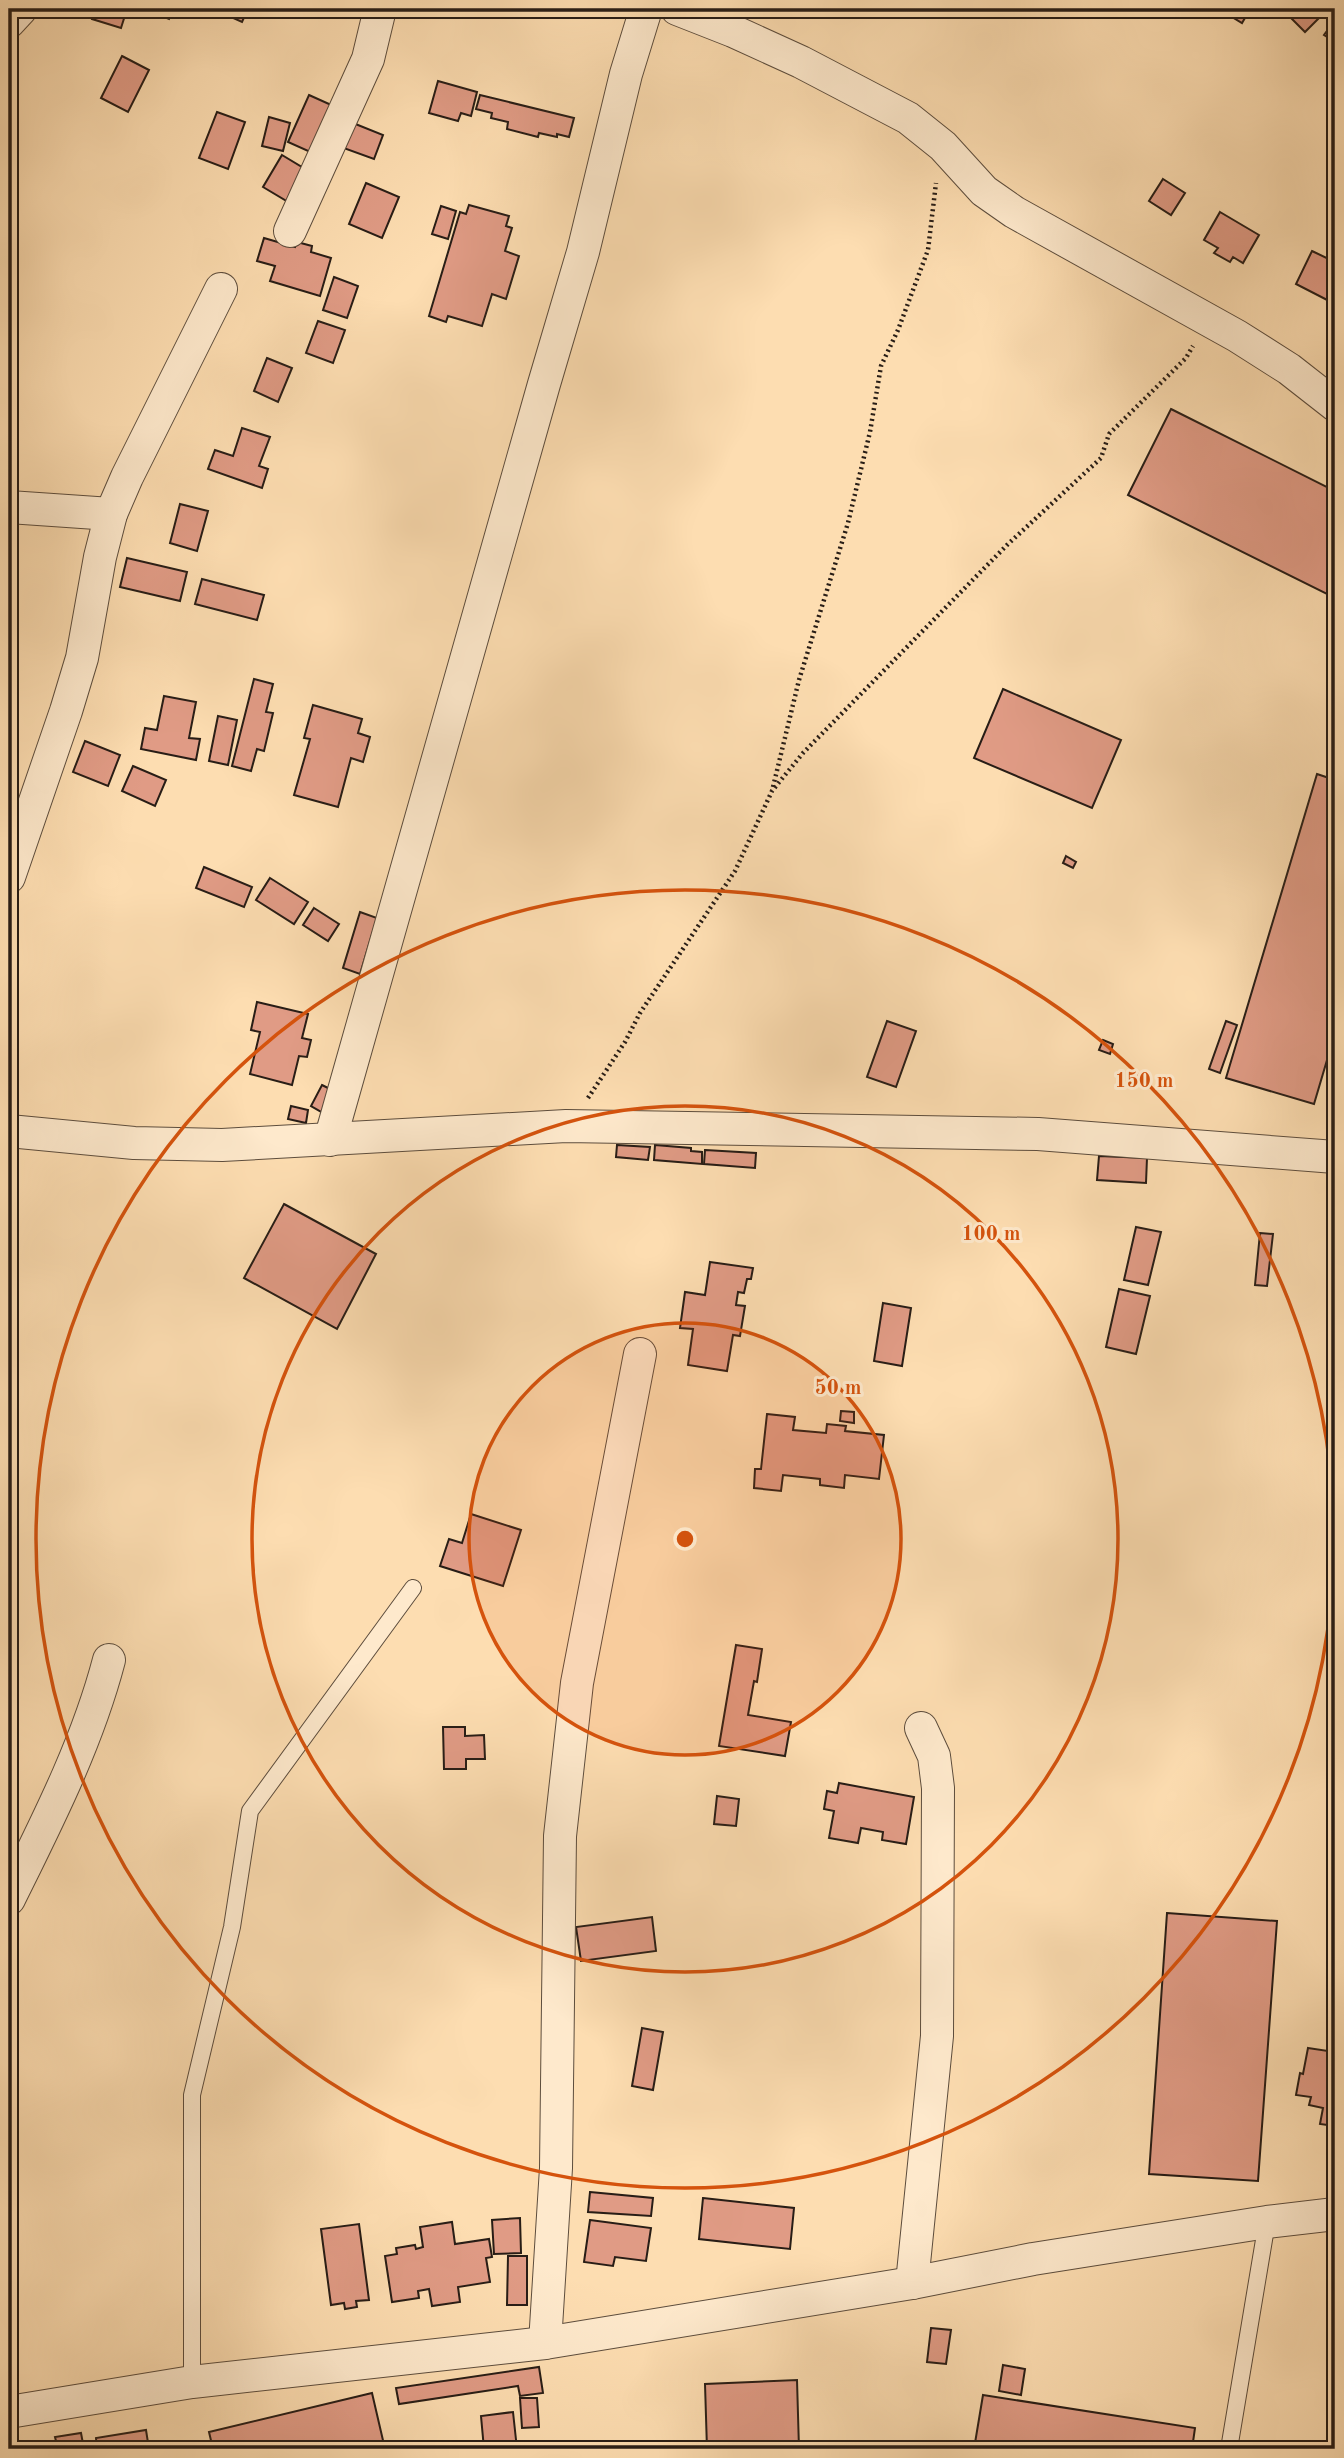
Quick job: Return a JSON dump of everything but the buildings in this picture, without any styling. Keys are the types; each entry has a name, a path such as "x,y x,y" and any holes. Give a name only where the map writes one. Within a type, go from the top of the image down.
{"street":[{"path":"9,22 21,9"},
{"path":"290,231 368,58 380,9"},
{"path":"330,1140 583,252 626,74 646,9"},
{"path":"677,9 801,62 908,118 943,146 984,191 1014,212 1289,369 1335,405"},
{"path":"9,877 82,658 100,557 111,514 221,289"},
{"path":"9,507 111,514"},
{"path":"9,1131 147,1143 222,1145 566,1126 1038,1134 1335,1157"},
{"path":"545,2343 556,2168 560,1836 577,1683 640,1354"},
{"path":"9,1899 64,1789 101,1690 109,1660"},
{"path":"912,2283 937,2036 938,1788 934,1756 921,1728"},
{"path":"9,2412 192,2382 545,2343 912,2283 1033,2259 1267,2222 1335,2214"}],"lane":[{"path":"192,2382 192,2095 232,1927 250,1811 413,1588"},
{"path":"1229,2449 1267,2222"}],"path":[{"path":"566,1126 588,1099 625,1042 640,1013 735,871 772,791 799,680 848,523 870,432 881,366 898,330 928,250 943,146"},
{"path":"772,791 803,753 1007,545 1101,458 1109,434 1186,358 1208,321"}]}
